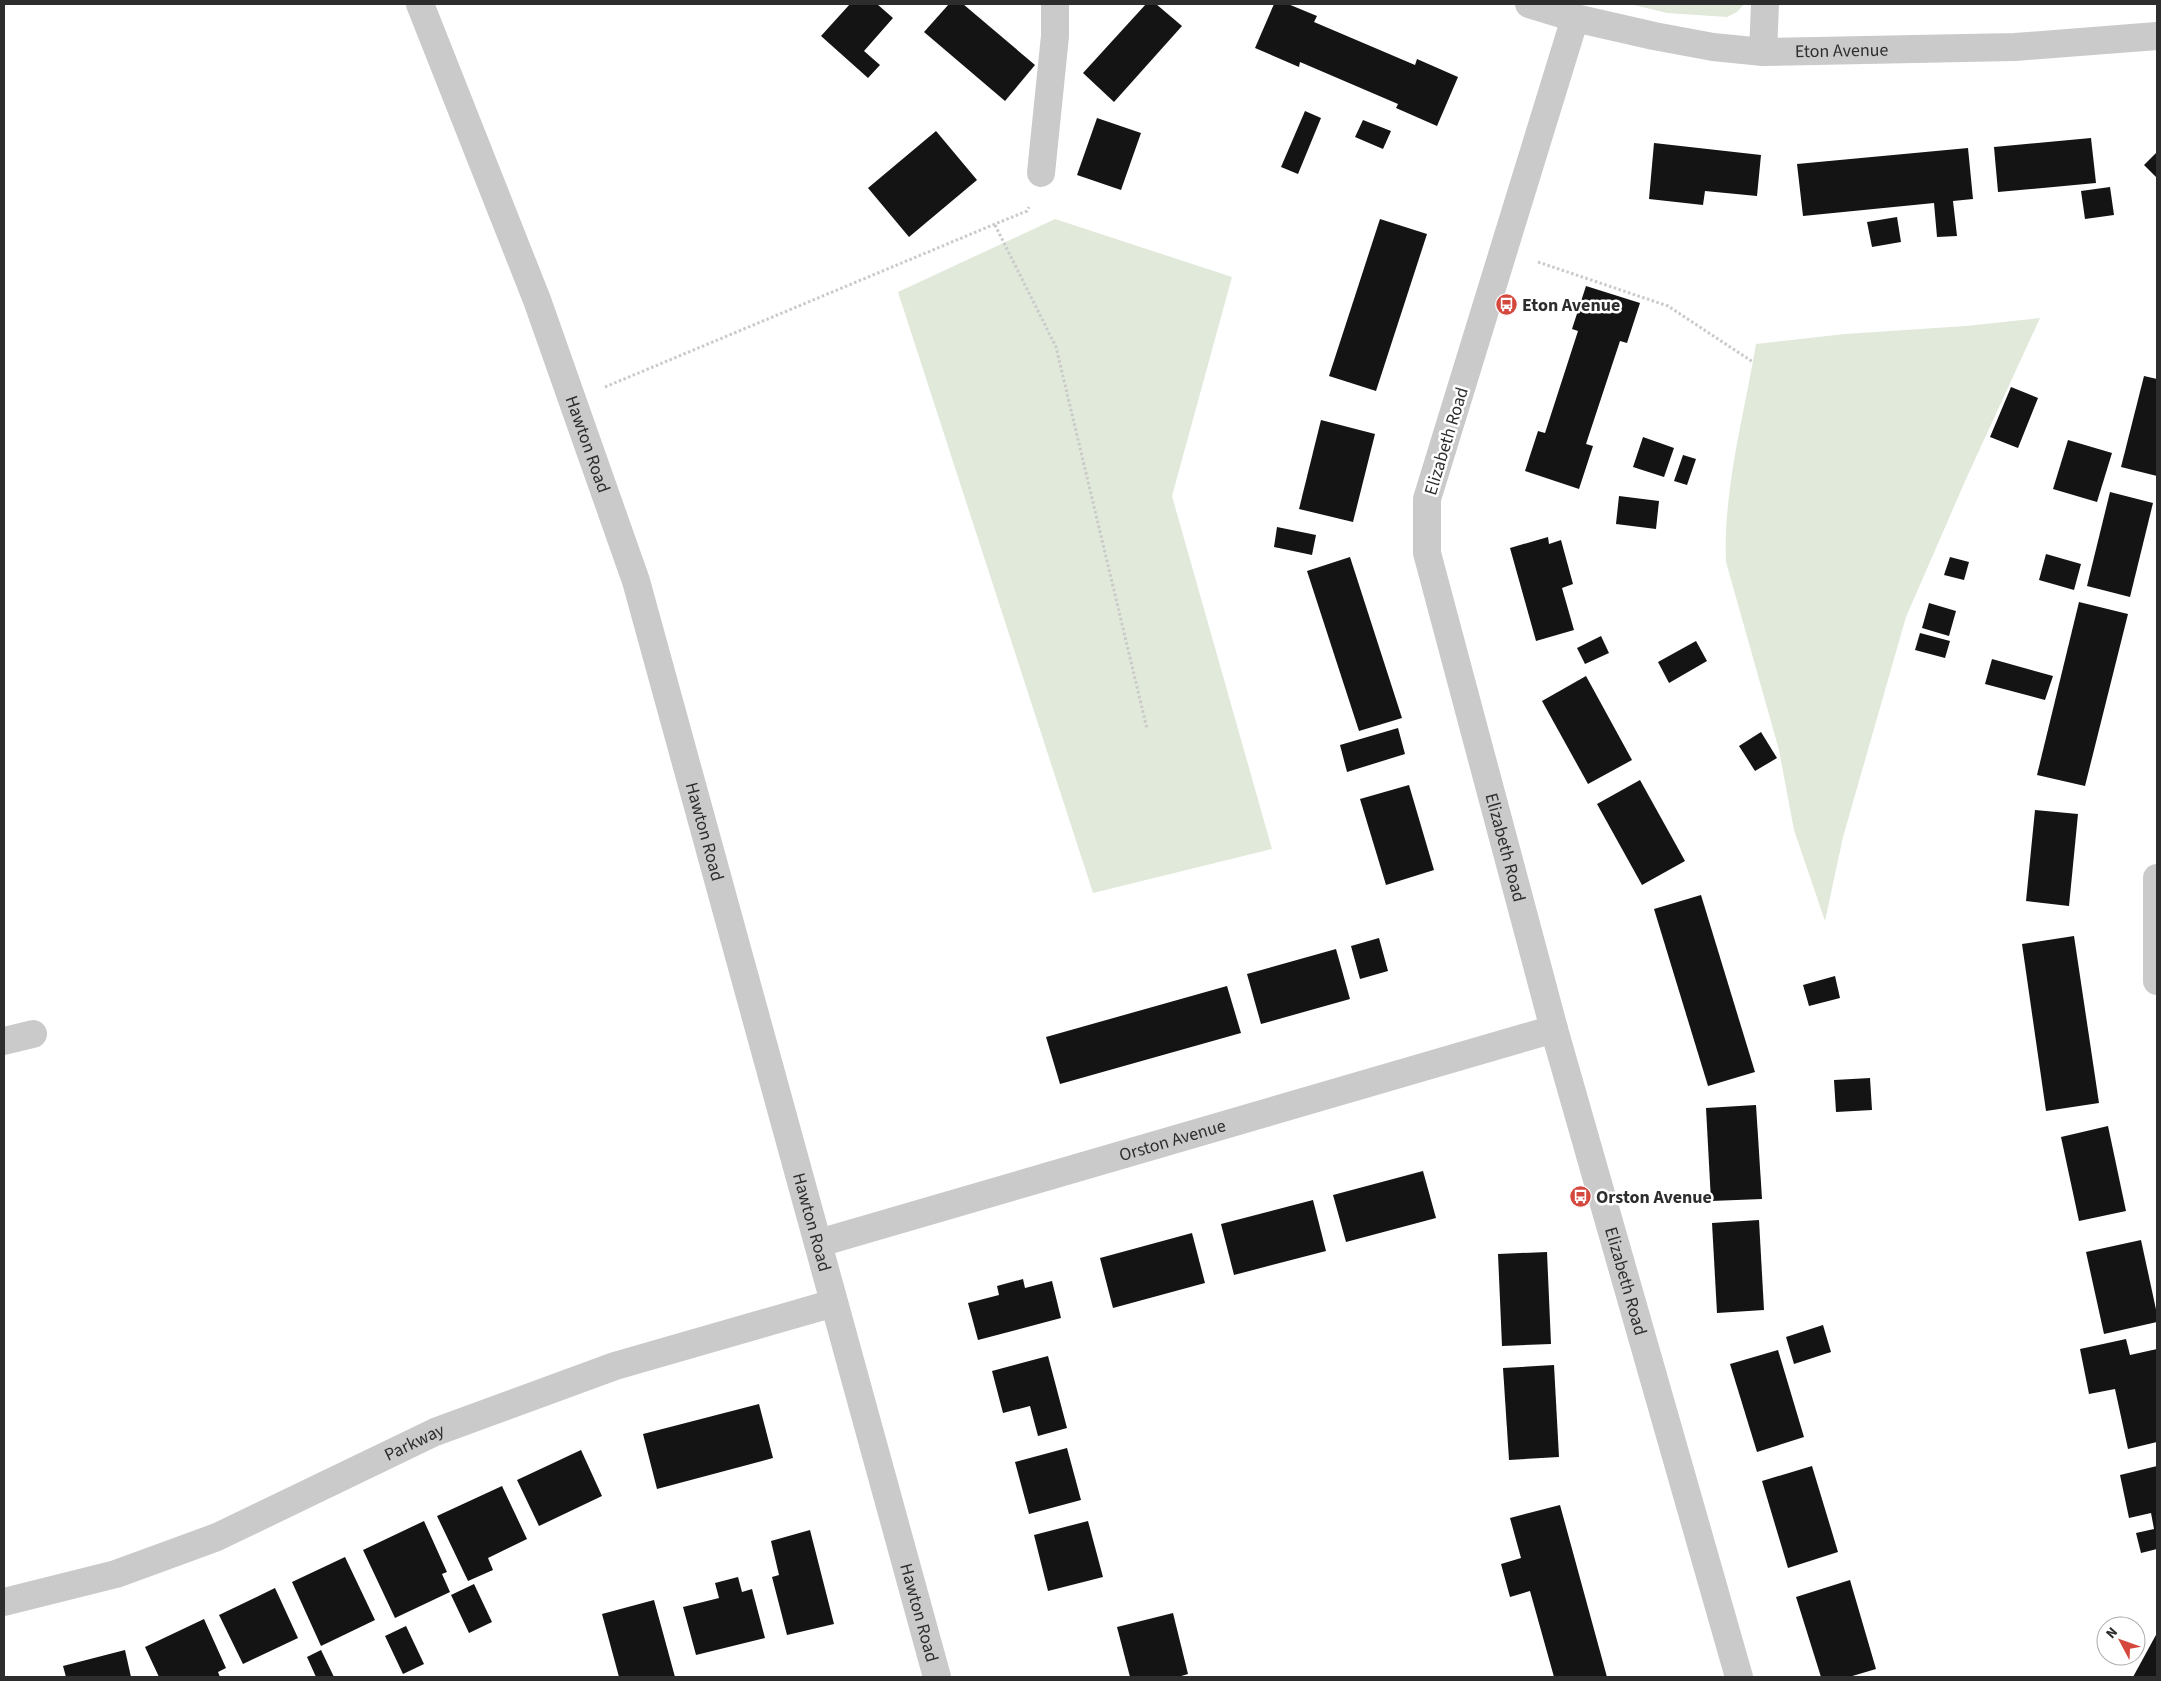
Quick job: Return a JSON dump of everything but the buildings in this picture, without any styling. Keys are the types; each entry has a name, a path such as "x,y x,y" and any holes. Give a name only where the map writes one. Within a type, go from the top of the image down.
{"street":[{"name":"Hawton Road","path":"420,4 537,300 636,581 937,1677"},
{"path":"1041,173 1054,36 1055,4"},
{"name":"Eton Avenue","path":"1529,4 1575,18 1654,36 1713,47 1764,52 2015,47 2157,36"},
{"path":"1764,4 1764,52"},
{"name":"Elizabeth Road","path":"1575,18 1505,251 1427,499 1427,553 1554,1029 1739,1677"},
{"path":"2157,878 2157,981"},
{"name":"Orston Avenue","path":"819,1243 1554,1029"},
{"path":"4,1041 33,1034"},
{"name":"Parkway","path":"4,1602 116,1574 217,1537 435,1432 615,1366 834,1303"}],"path":[{"path":"573,401 1027,211 1041,173"},
{"path":"995,224 1056,347 1147,729"},
{"path":"1505,251 1668,306 1753,362"}],"shaded area":[{"path":"1630,4 1744,4 1737,12 1727,17 1667,13"},
{"path":"1055,219 1232,277 1172,496 1272,849 1093,893 898,292"},
{"path":"2040,318 1966,479 1906,617 1843,837 1825,921 1794,830 1779,750 1726,562 1726,535 1731,480 1756,344 1845,334 1966,326"}],"place":[{"name":"Eton Avenue","path":"1506,305"},
{"name":"Orston Avenue","path":"1580,1197"}]}
